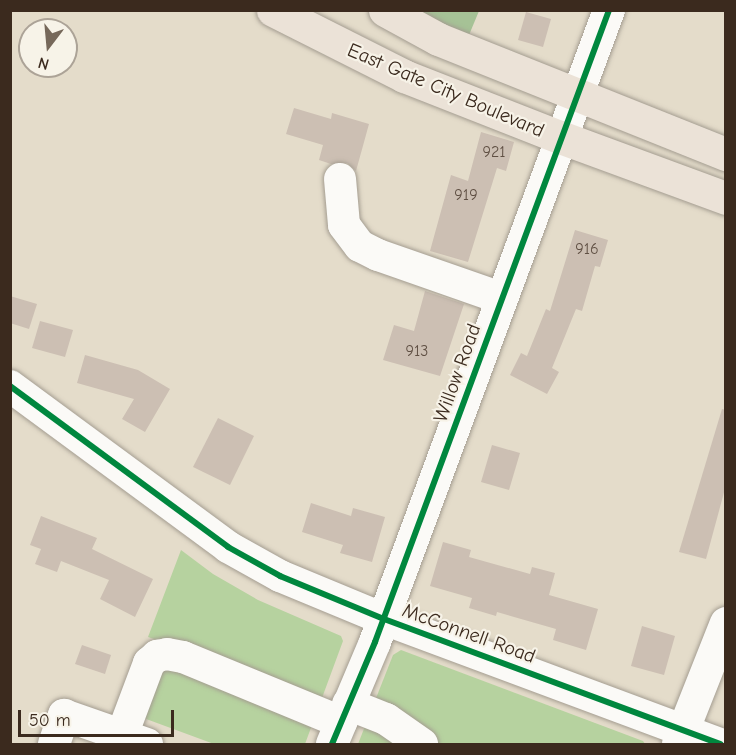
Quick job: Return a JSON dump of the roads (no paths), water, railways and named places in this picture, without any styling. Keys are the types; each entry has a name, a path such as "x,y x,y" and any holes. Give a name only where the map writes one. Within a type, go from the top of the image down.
{"main road":[{"name":"East Gate City Boulevard","path":"273,10 404,76 726,198"},
{"path":"385,10 438,39 575,96 631,115 726,154"}],"street":[{"name":"Willow Road","path":"340,723 384,619 575,96 609,10"},
{"path":"340,179 344,225 360,246 388,259 501,298"},
{"name":"McConnell Road","path":"10,386 228,547 280,576 681,737 721,744"},
{"path":"681,737 726,623"},
{"path":"54,744 64,716 135,740 149,663 157,656 167,654 183,657 340,723 387,719 422,744"}]}
